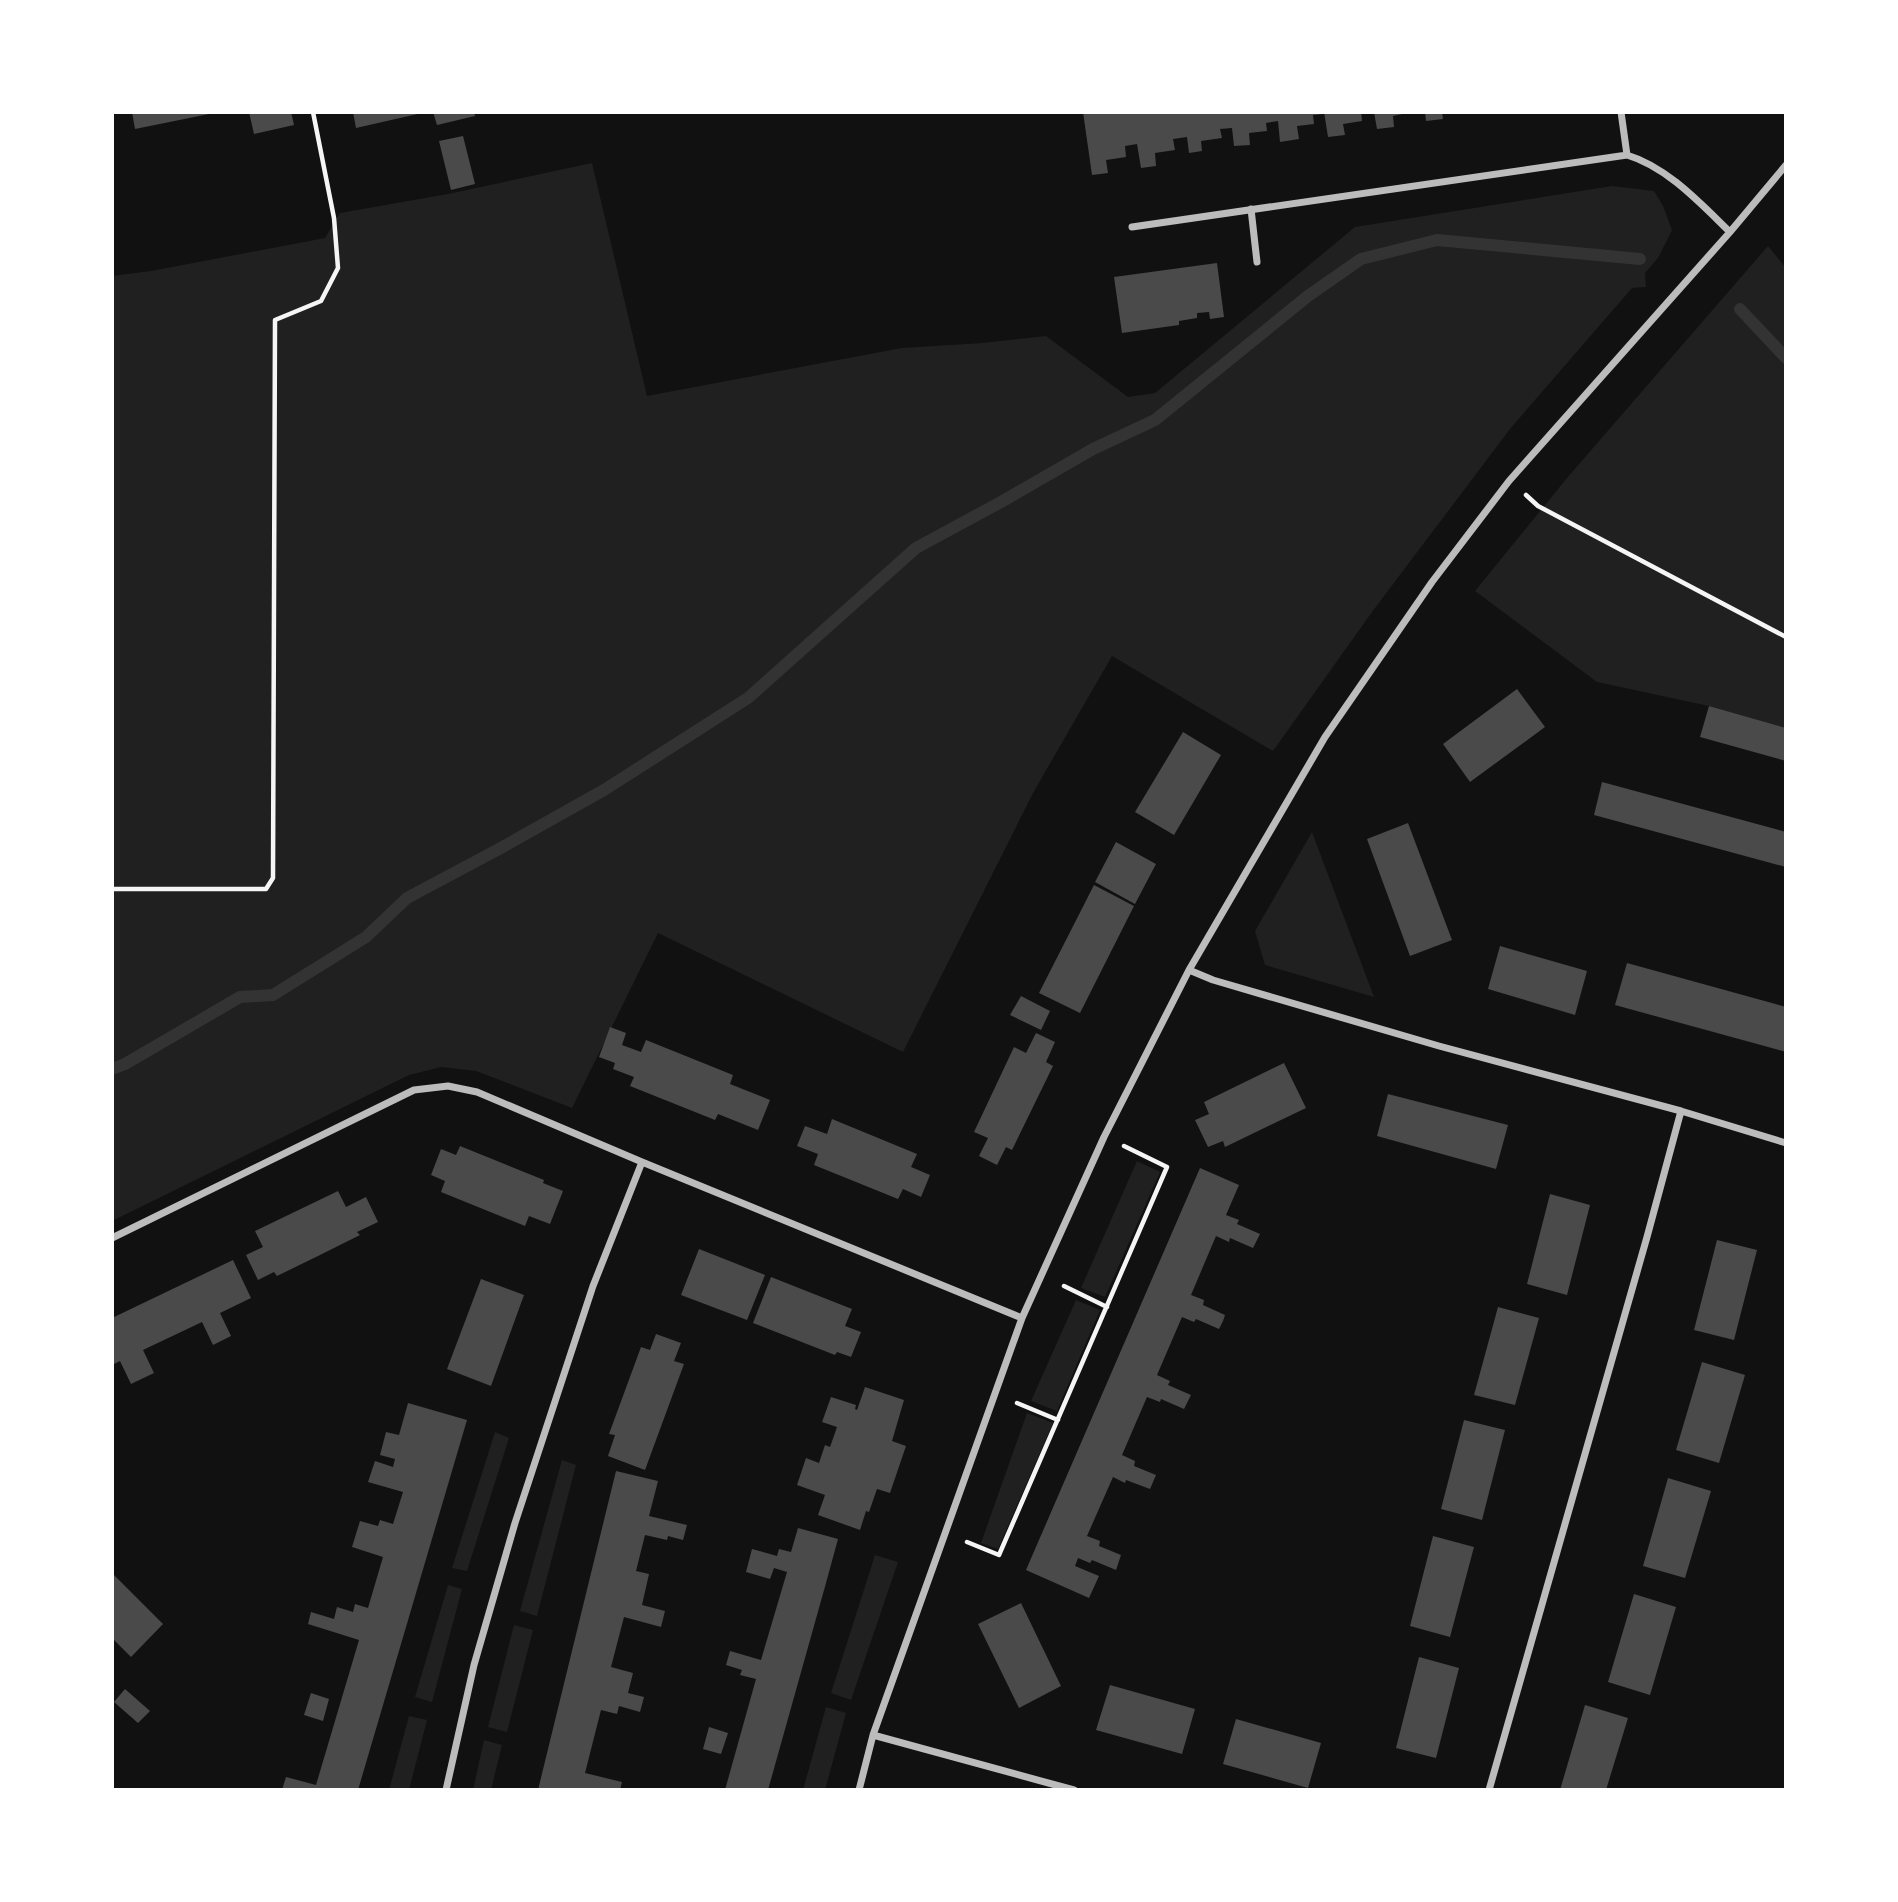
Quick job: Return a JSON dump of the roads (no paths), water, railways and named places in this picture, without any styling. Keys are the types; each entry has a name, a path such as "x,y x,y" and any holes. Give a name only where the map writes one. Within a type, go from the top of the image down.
{"street":[{"path":"1621,112 1627,155"},
{"path":"1132,227 1627,155 1644,160 1676,184 1730,232"},
{"path":"859,1790 873,1735 1022,1318 1104,1137 1189,970 1325,737 1432,582 1509,481 1730,232 1786,164"},
{"path":"1251,209 1257,262"},
{"path":"1189,970 1213,980 1439,1046 1681,1111 1786,1143"},
{"path":"112,1238 414,1090 449,1086 477,1092 1022,1318"},
{"path":"1489,1790 1681,1111"},
{"path":"446,1790 474,1665 515,1523 593,1286 642,1162"},
{"path":"873,1735 1074,1790"}],"waterway":[{"path":"112,1069 240,997 273,995 366,937 407,898 604,790 748,698 916,548 1093,449 1155,420 1308,296 1361,259 1437,240 1640,259"},
{"path":"1740,309 1786,358"}]}
